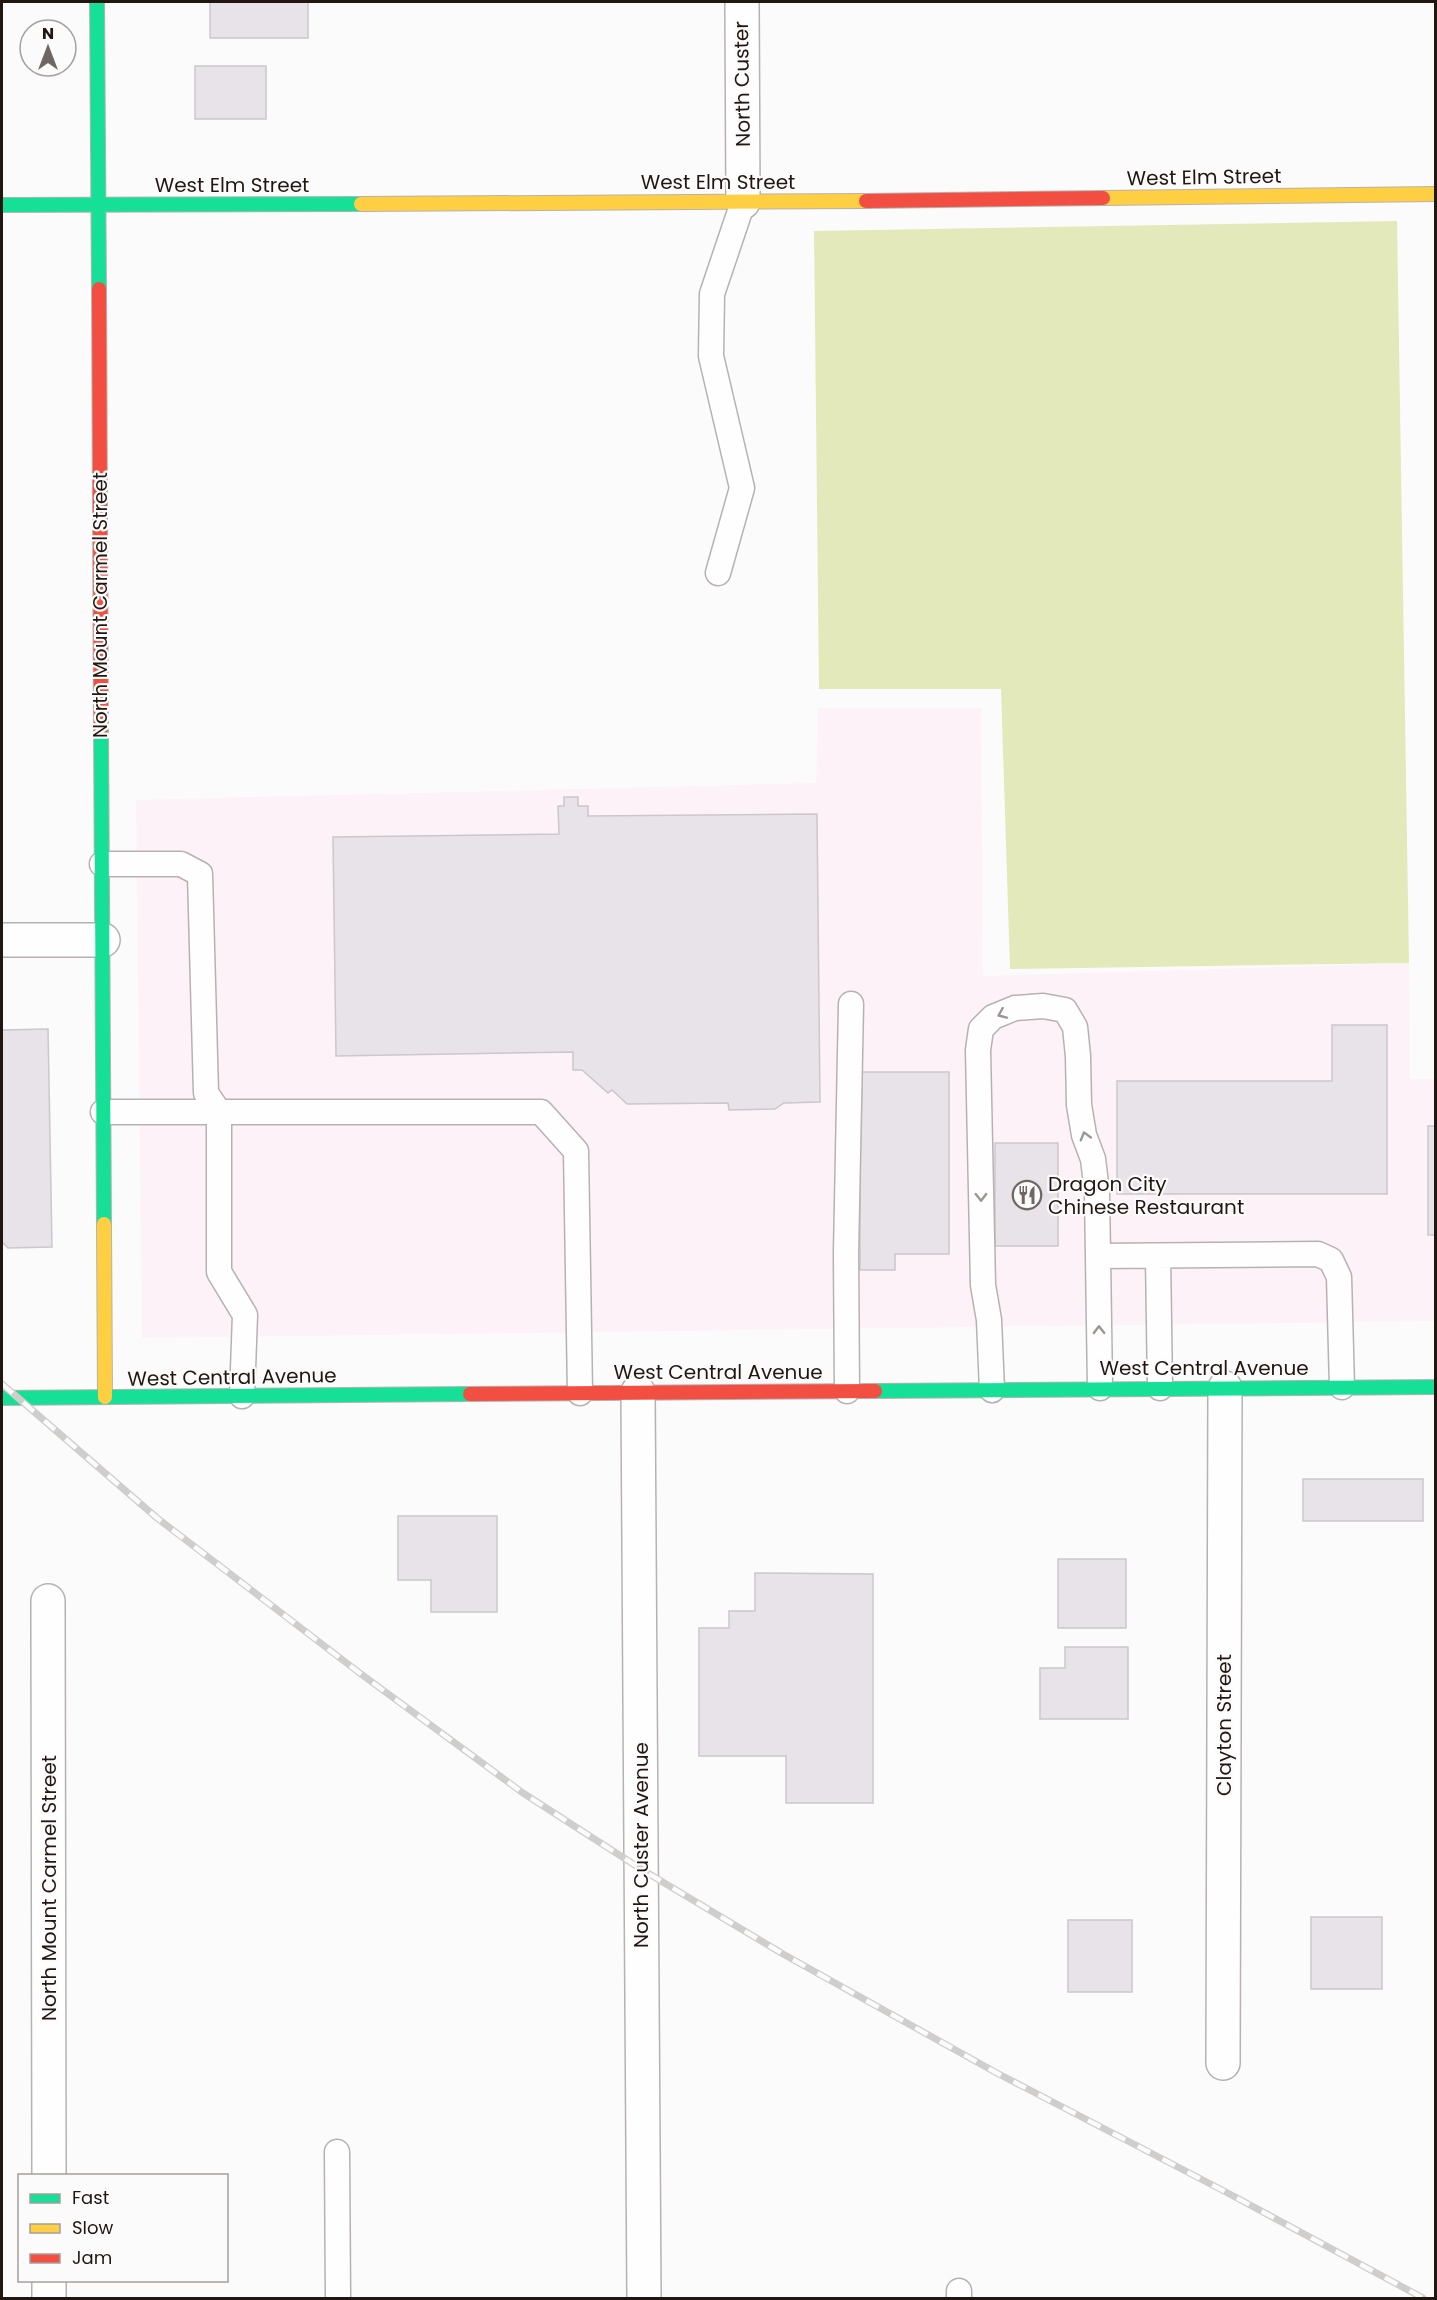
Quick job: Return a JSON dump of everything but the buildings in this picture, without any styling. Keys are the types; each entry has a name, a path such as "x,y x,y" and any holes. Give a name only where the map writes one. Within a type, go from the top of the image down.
{"street":[{"name":"North Mount Carmel Street","path":"97,2 105,1397"},
{"name":"North Custer","path":"741,2 743,202"},
{"name":"West Elm Street","path":"2,205 743,202 1436,194"},
{"path":"2,940 103,940"},
{"name":"West Central Avenue","path":"2,1398 1436,1387"},
{"name":"Clayton Street","path":"1223,2063 1225,1388"},
{"name":"North Custer Avenue","path":"638,1392 644,2298"},
{"name":"North Mount Carmel Street","path":"48,1601 49,2174"},
{"path":"49,2282 49,2298"}],"lane":[{"path":"718,573 742,488 711,356 712,294 743,202"},
{"path":"102,864 181,864 200,874 206,1093 219,1112 219,1272 245,1315 242,1396"},
{"path":"847,1391 846,1253 851,1004"},
{"path":"992,1389 989,1320 983,1285 978,1050 981,1029 993,1017 1015,1008 1043,1006 1065,1010 1075,1027 1079,1104 1084,1135 1093,1159 1097,1192 1100,1388"},
{"path":"103,1112 540,1112 576,1151 580,1393"},
{"path":"1098,1256 1318,1254 1331,1260 1340,1277 1342,1387"},
{"path":"1158,1256 1160,1388"},
{"path":"337,2152 338,2298"}],"shaded area":[{"path":"818,708 981,708 983,976 1409,963 1410,1079 1435,1079 1435,1321 142,1338 136,800 816,783"}],"green space":[{"path":"1397,221 1409,963 1010,969 1001,689 819,689 814,231"}],"railway":[{"path":"2,1384 157,1518 361,1674 523,1793 641,1869 783,1954 995,2072 1423,2298"}],"traffic: fast":[{"path":"97,2 99,289"},
{"path":"2,205 361,204"},
{"path":"101,729 104,1224"},
{"path":"875,1391 1436,1387"},
{"path":"2,1398 470,1394"}],"traffic: slow":[{"path":"1103,198 1436,194"},
{"path":"361,204 866,201"},
{"path":"104,1224 105,1397"}],"traffic: jam":[{"path":"866,201 1103,198"},
{"path":"99,289 101,729"},
{"path":"470,1394 875,1391"}],"place":[{"name":"Dragon City Chinese Restaurant","path":"1027,1195"}]}
